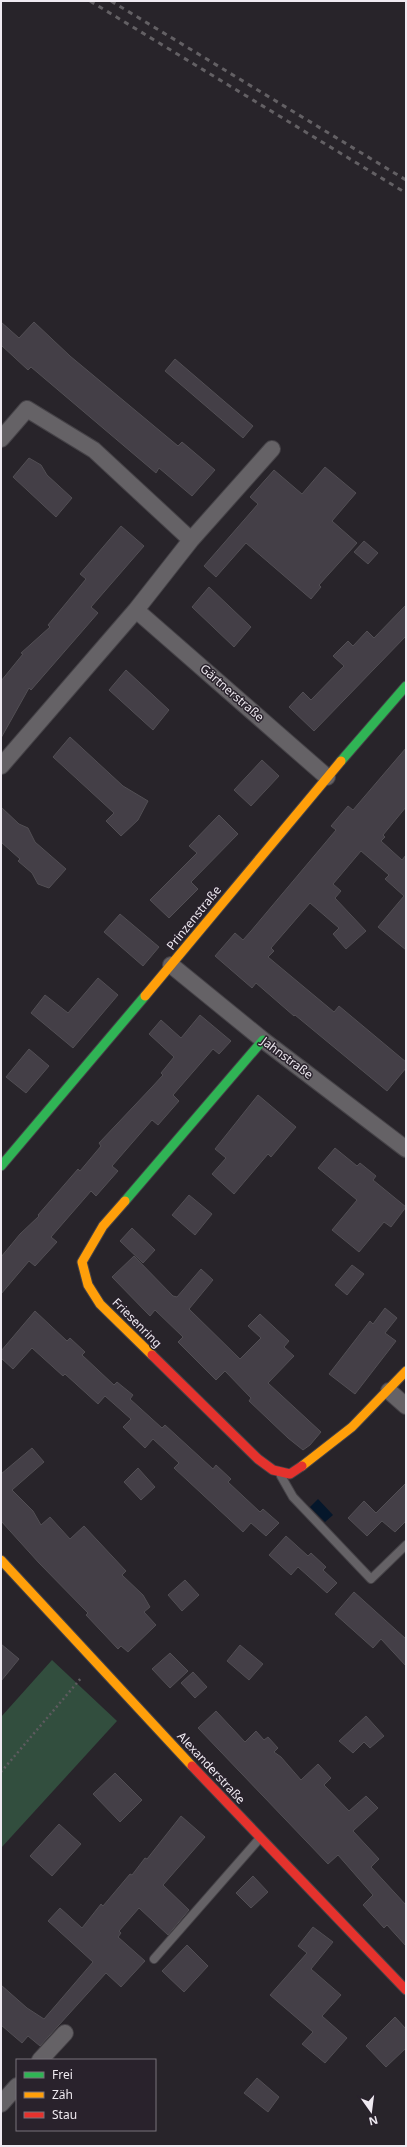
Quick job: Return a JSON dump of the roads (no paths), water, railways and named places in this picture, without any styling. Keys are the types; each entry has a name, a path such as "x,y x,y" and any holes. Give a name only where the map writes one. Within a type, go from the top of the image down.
{"street":[{"path":"1,439 26,409 94,450 191,540"},
{"path":"1,766 136,610 191,540 272,448"},
{"name":"Gärtnerstraße","path":"136,610 327,777"},
{"name":"Prinzenstraße","path":"1,1166 327,777 406,686"},
{"name":"Jahnstraße","path":"171,965 263,1040 406,1149"},
{"name":"Friesenring","path":"263,1040 103,1226 82,1262 88,1285 100,1304 258,1459 273,1470 279,1472"},
{"path":"279,1472 290,1474 320,1455 355,1426 406,1371"},
{"path":"389,1391 406,1406"},
{"name":"Alexanderstraße","path":"1,1560 260,1838 406,1990"},
{"path":"41,2059 65,2033"},
{"path":"1,2104 16,2087"}],"lane":[{"path":"279,1472 293,1497 370,1580 406,1545"},
{"path":"154,1959 260,1838"}],"water":[{"path":"318,1499 333,1515 325,1522 310,1507"}],"railway":[{"path":"90,1 406,193"},
{"path":"111,1 406,180"}]}
